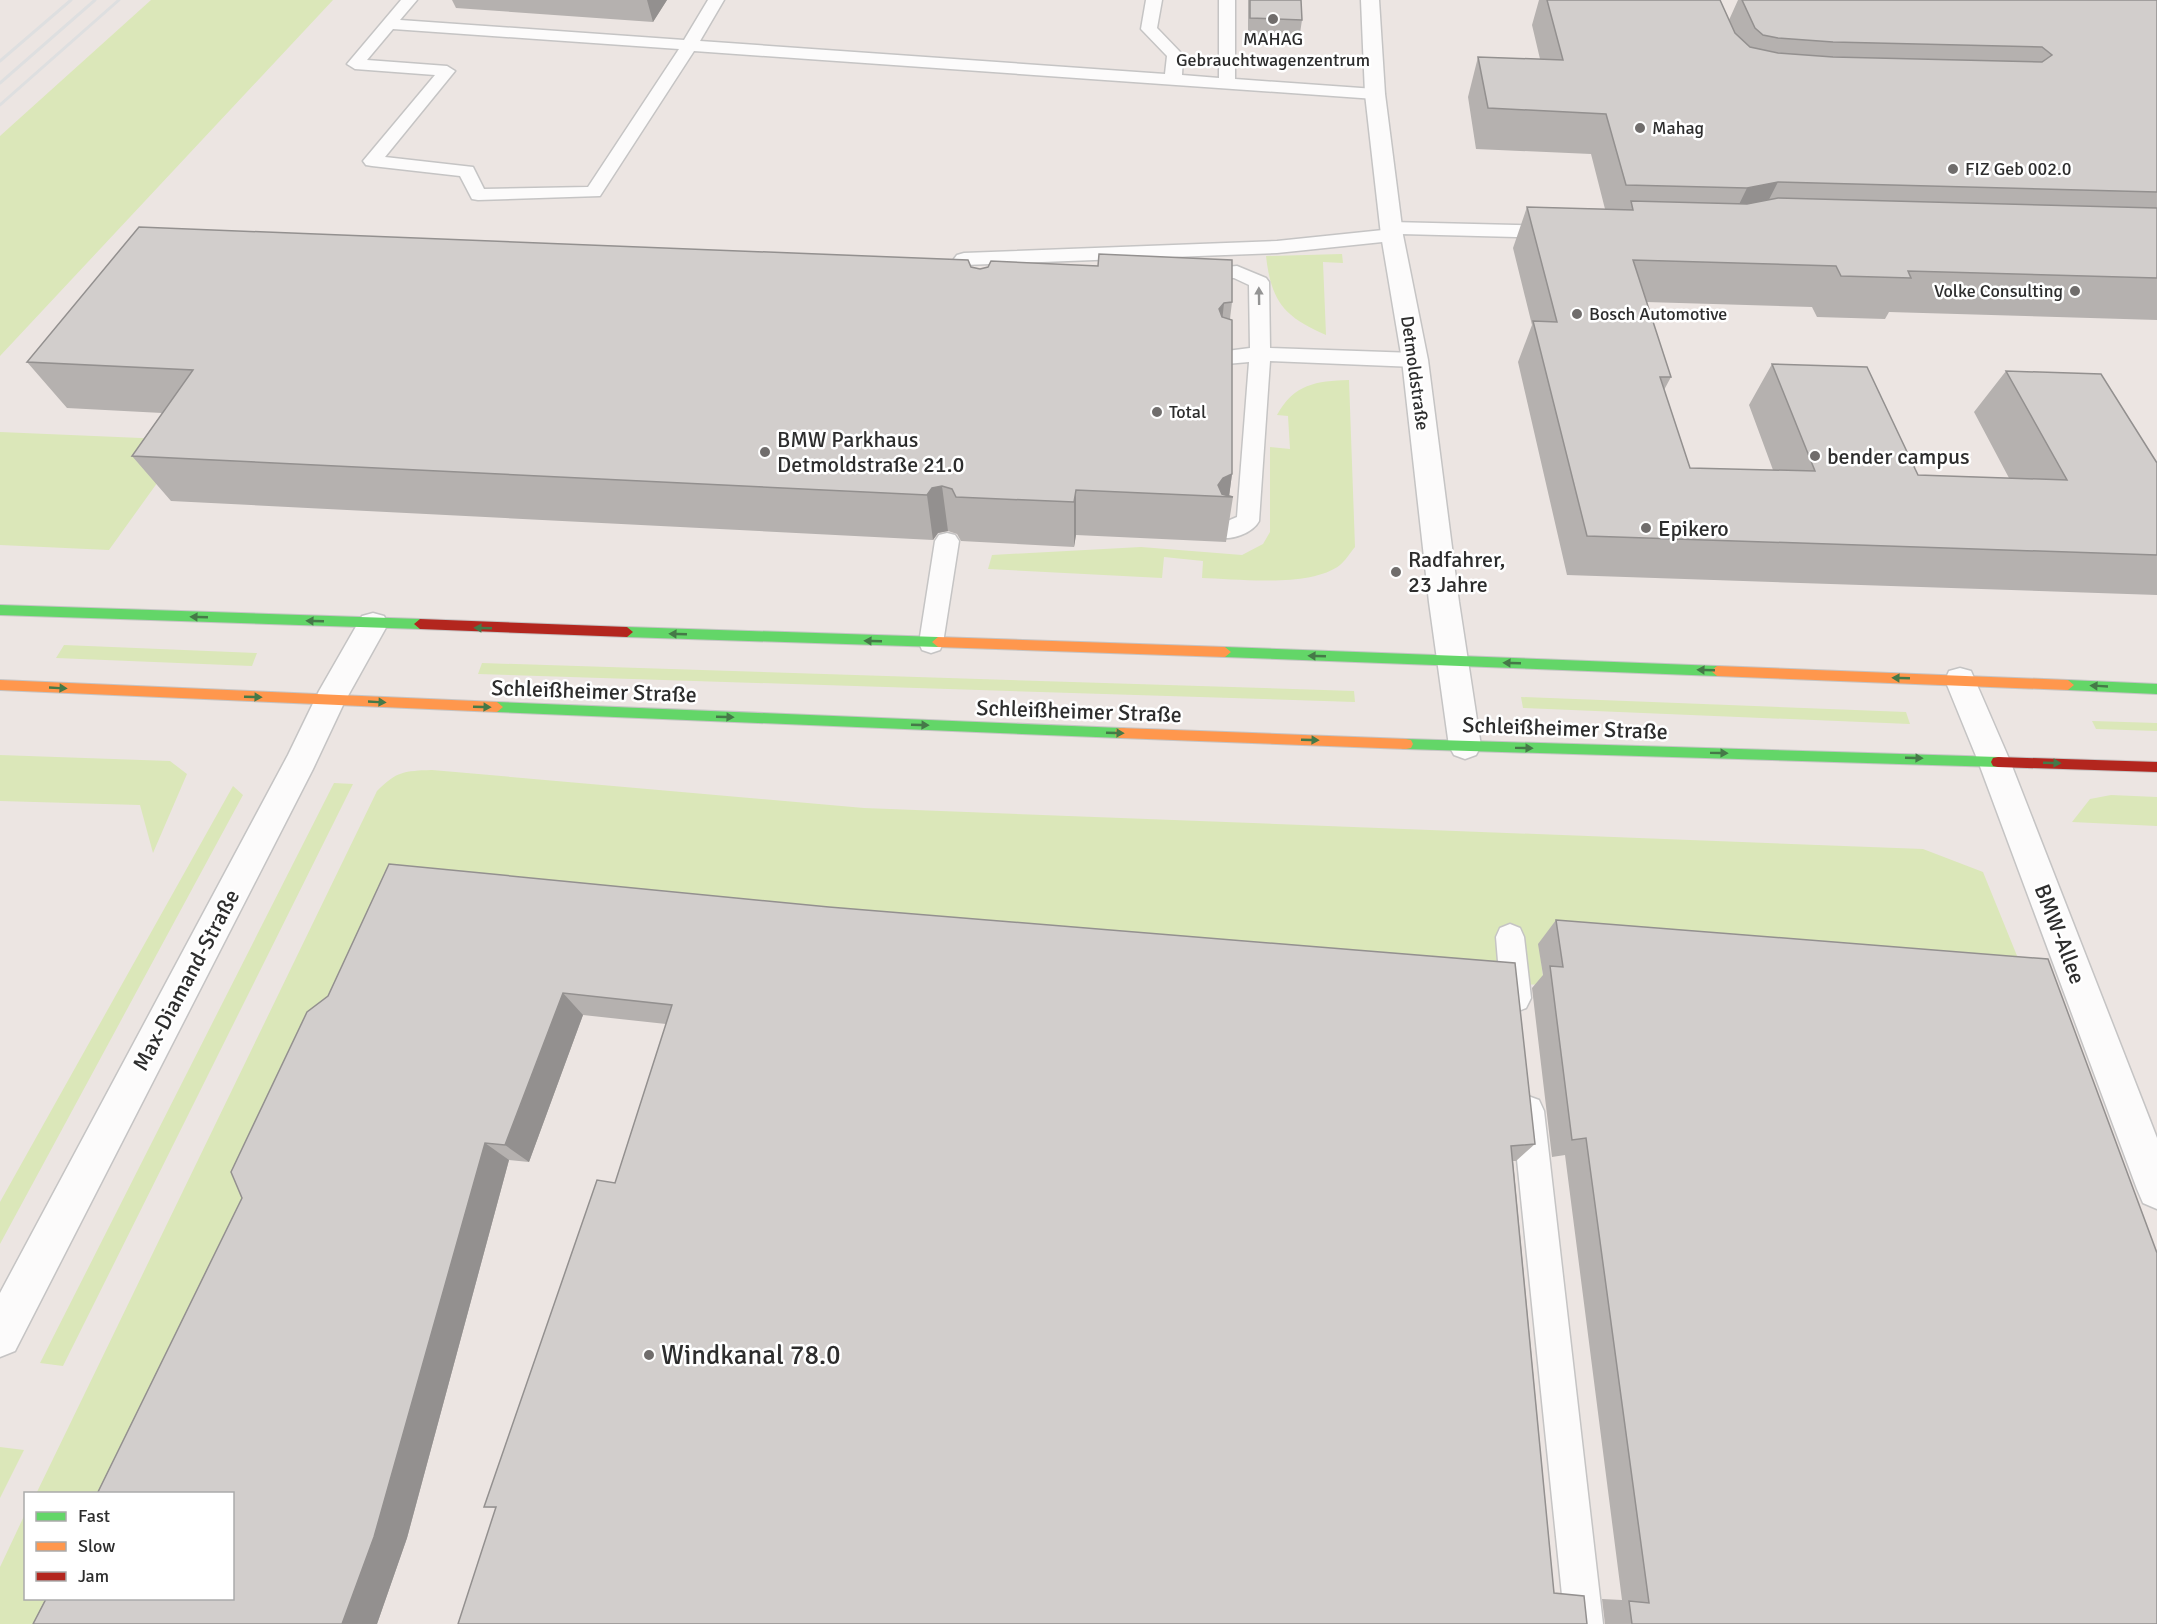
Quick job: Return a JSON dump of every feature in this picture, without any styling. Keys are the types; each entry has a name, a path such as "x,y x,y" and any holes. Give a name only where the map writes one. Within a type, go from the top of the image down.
{"main road":[{"path":"0,610 1453,660 2157,689"},
{"name":"Schleißheimer Straße","path":"0,685 1465,746 2157,766"}],"street":[{"name":"Detmoldstraße","path":"1370,0 1375,94 1392,231 1414,360 1444,602 1465,746"},
{"name":"Max-Diamand-Straße","path":"0,1336 302,760 330,700 373,624"},
{"name":"BMW-Allee","path":"1960,680 1994,760 2157,1189"}],"lane":[{"path":"409,0 355,64 447,71 372,161 467,171 478,195 594,192 689,46 716,0"},
{"path":"1154,0 1149,29 1176,55 1173,80"},
{"path":"1227,0 1227,84"},
{"path":"388,24 1375,94"},
{"path":"975,276 964,259 1276,247 1392,231 1576,233"},
{"path":"1177,275 1237,272 1259,282 1260,354 1248,520 1226,531"},
{"path":"1226,357 1260,354 1414,360"},
{"path":"931,643 947,541"},
{"path":"1510,937 1520,1031"},
{"path":"1525,1079 1584,1624"}],"green space":[{"path":"151,0 333,0 0,356 0,136"},
{"path":"1342,254 1343,263 1323,262 1326,335 1300,321 1282,306 1272,285 1266,256"},
{"path":"1349,380 1355,547 1340,565 1327,572 1311,577 1273,581 1202,578 1203,561 1164,557 1162,578 988,569 992,555 1141,547 1242,555 1263,544 1270,532 1270,447 1290,449 1288,416 1277,415 1291,397 1307,386"},
{"path":"0,432 188,440 109,550 0,545"},
{"path":"64,645 257,653 252,666 56,658"},
{"path":"482,663 1354,691 1355,702 478,674"},
{"path":"1521,697 1906,712 1910,724 1523,708"},
{"path":"2092,721 2157,723 2157,731 2096,729"},
{"path":"0,755 170,761 187,774 153,853 140,805 0,801"},
{"path":"432,770 864,808 1923,849 1983,872 2026,978 1539,944 1544,985 1481,983 414,889 145,1492 37,1492 377,791 401,773"},
{"path":"334,783 353,784 63,1366 40,1363"},
{"path":"233,786 243,795 0,1244 0,1202"},
{"path":"2111,795 2157,797 2157,826 2072,822 2090,799"},
{"path":"0,1447 24,1450 0,1498"},
{"path":"24,1516 24,1600 95,1600 83,1624 0,1624 0,1567"}],"building":[{"path":"1250,0 1301,0 1302,20 1250,18"},
{"path":"1547,0 1720,0 1735,33 1750,47 1778,53 1833,57 2042,62 2052,55 2042,47 1833,42 1763,35 1755,28 1742,0 2157,0 2157,192 1778,182 1747,188 1626,185 1606,114 1488,108 1478,57 1563,60"},
{"path":"1778,198 2157,208 2157,278 1908,271 1911,278 1841,276 1836,266 1633,260 1671,377 1660,377 1690,468 1815,471 1772,364 1867,367 1918,475 2067,480 2006,371 2101,374 2157,463 2157,555 1587,536 1533,321 1557,322 1527,207 1633,210 1631,201 1747,204"},
{"path":"139,227 968,260 971,267 980,269 988,267 991,261 1098,266 1099,254 1232,260 1232,302 1224,303 1219,309 1222,317 1232,320 1232,474 1223,478 1218,485 1222,494 1233,497 1076,490 1074,502 956,497 952,489 942,486 932,488 927,495 132,456 193,370 27,362"},
{"path":"389,864 829,907 1515,963 1535,1144 1511,1146 1554,1593 1584,1596 1587,1624 458,1624 496,1507 484,1507 597,1180 615,1183 672,1005 563,993 505,1145 485,1143 374,1537 342,1624 33,1624 45,1600 234,1600 234,1492 98,1492 242,1198 231,1172 307,1012 328,996"},
{"path":"1556,920 2048,959 2157,1253 2157,1624 1632,1624 1629,1601 1649,1603 1586,1138 1572,1140 1550,966 1563,967"}],"railway":[{"path":"0,61 71,0"},
{"path":"0,83 95,0"},
{"path":"0,105 119,0"}],"traffic: fast":[{"path":"0,610 420,624"},
{"path":"627,632 938,642"},
{"path":"1225,652 1717,671"},
{"path":"2068,685 2157,689"},
{"path":"497,707 1121,733"},
{"path":"1406,744 1998,762"}],"traffic: slow":[{"path":"938,642 1225,652"},
{"path":"1717,671 2068,685"},
{"path":"0,685 497,707"},
{"path":"1121,733 1406,744"}],"traffic: jam":[{"path":"420,624 627,632"},
{"path":"1998,762 2157,767"}],"place":[{"name":"MAHAG Gebrauchtwagenzentrum","path":"1273,19"},
{"name":"Mahag","path":"1640,128"},
{"name":"FIZ Geb 002.0","path":"1953,169"},
{"name":"Volke Consulting","path":"2075,291"},
{"name":"Bosch Automotive","path":"1577,314"},
{"name":"Total","path":"1157,412"},
{"name":"BMW Parkhaus Detmoldstraße 21.0","path":"765,452"},
{"name":"bender campus","path":"1815,456"},
{"name":"Epikero","path":"1646,528"},
{"name":"Radfahrer, 23 Jahre","path":"1396,572"},
{"name":"Windkanal 78.0","path":"649,1355"}]}
